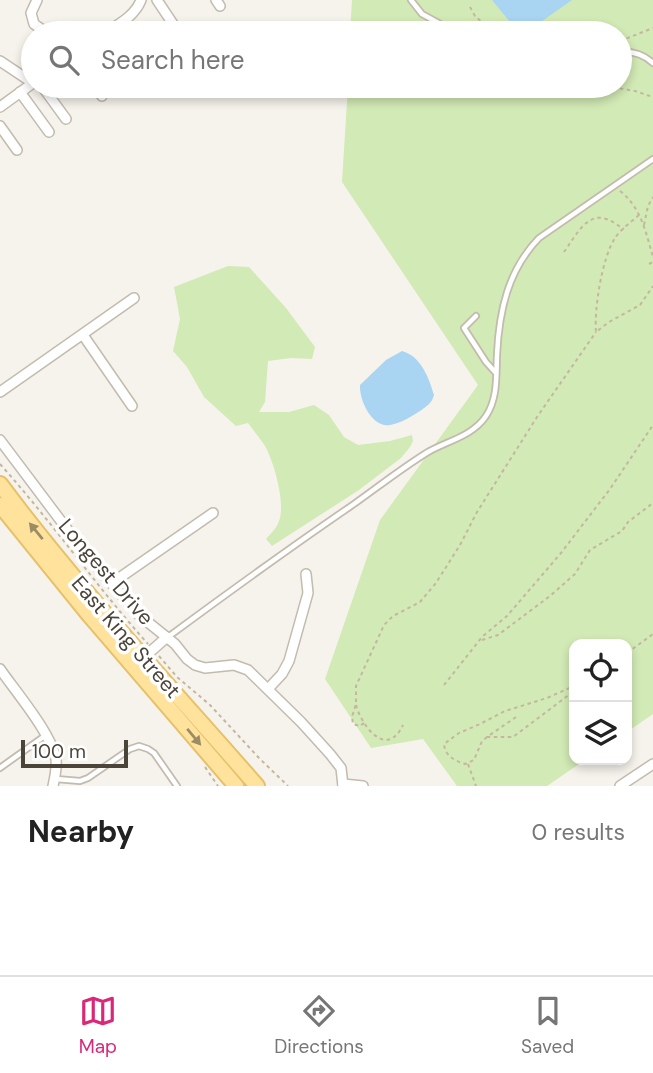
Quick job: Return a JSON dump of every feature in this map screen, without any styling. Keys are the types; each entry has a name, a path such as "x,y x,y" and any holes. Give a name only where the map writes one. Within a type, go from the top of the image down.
{"main road":[{"name":"East King Street","path":"0,484 99,608 257,786"},
{"name":"East King Street","path":"0,505 90,616 143,658 236,786"}],"street":[{"path":"33,21 31,13 37,0"},
{"path":"125,21 140,5 141,0"},
{"path":"157,0 171,21"},
{"path":"0,61 21,75"},
{"path":"0,107 20,92"},
{"path":"24,98 48,132"},
{"path":"51,98 66,119"},
{"path":"0,126 17,150"},
{"path":"0,392 134,298"},
{"path":"83,335 132,405"},
{"name":"Longest Drive","path":"0,440 85,553 139,615 175,644 195,665 205,668 234,665 244,669 302,722 341,768 343,785"},
{"path":"112,583 213,513"},
{"path":"268,689 282,674 289,661 308,593 306,574"},
{"path":"143,658 167,637"},
{"path":"0,669 47,734 56,760 54,783"},
{"path":"620,786 653,764"},
{"path":"343,785 363,786"}],"lane":[{"path":"411,0 422,14 435,21"},
{"path":"632,53 646,57 653,63"},
{"path":"167,637 429,452 475,429 493,404 498,327 505,296 515,270 530,247 653,159"},
{"path":"476,316 464,328 496,373"},
{"path":"0,768 47,734"},
{"path":"54,783 88,778 130,749 139,746 154,753 177,786"}],"path":[{"path":"470,7 481,21"},
{"path":"632,36 653,28"},
{"path":"632,90 653,97"},
{"path":"613,186 629,198 639,215 653,257"},
{"path":"644,226 646,212 653,197"},
{"path":"596,332 600,284 611,245 639,215"},
{"path":"564,252 586,223 594,219 607,219 624,229"},
{"path":"403,725 397,736 385,741 363,723 356,704 357,681 384,625 393,616 418,604 436,583 537,417 596,332 640,305 653,286"},
{"path":"444,685 489,630 507,616 561,553 610,489 653,425"},
{"path":"0,464 35,503 97,584 143,658 177,677 210,705 288,786"},
{"path":"480,641 498,635 512,626 572,577 590,550 618,534 628,522 653,503"},
{"path":"632,649 653,634"},
{"path":"516,717 482,741 476,758 467,763 449,756 445,750 444,744 459,733 505,711 569,688"},
{"path":"487,737 513,737 569,695"},
{"path":"356,704 353,724 360,726 363,723"},
{"path":"467,763 476,786"}],"green space":[{"path":"352,0 653,0 653,714 632,729 632,639 569,639 569,765 578,765 547,786 457,786 423,739 371,748 325,679 380,520 478,385 342,182 347,98 632,98 632,21 351,21"},
{"path":"228,266 249,267 286,308 315,347 312,359 268,361 265,402 259,412 289,412 314,405 329,415 344,437 358,445 412,435 413,441 401,458 359,490 272,546 266,539 278,524 281,504 275,472 265,446 248,423 236,426 204,397 187,367 173,351 180,319 174,287"}],"water":[{"path":"492,0 572,0 542,21 509,21"},
{"path":"402,351 419,363 427,375 434,395 429,404 409,418 384,425 372,418 368,412 360,385 386,360"}]}
